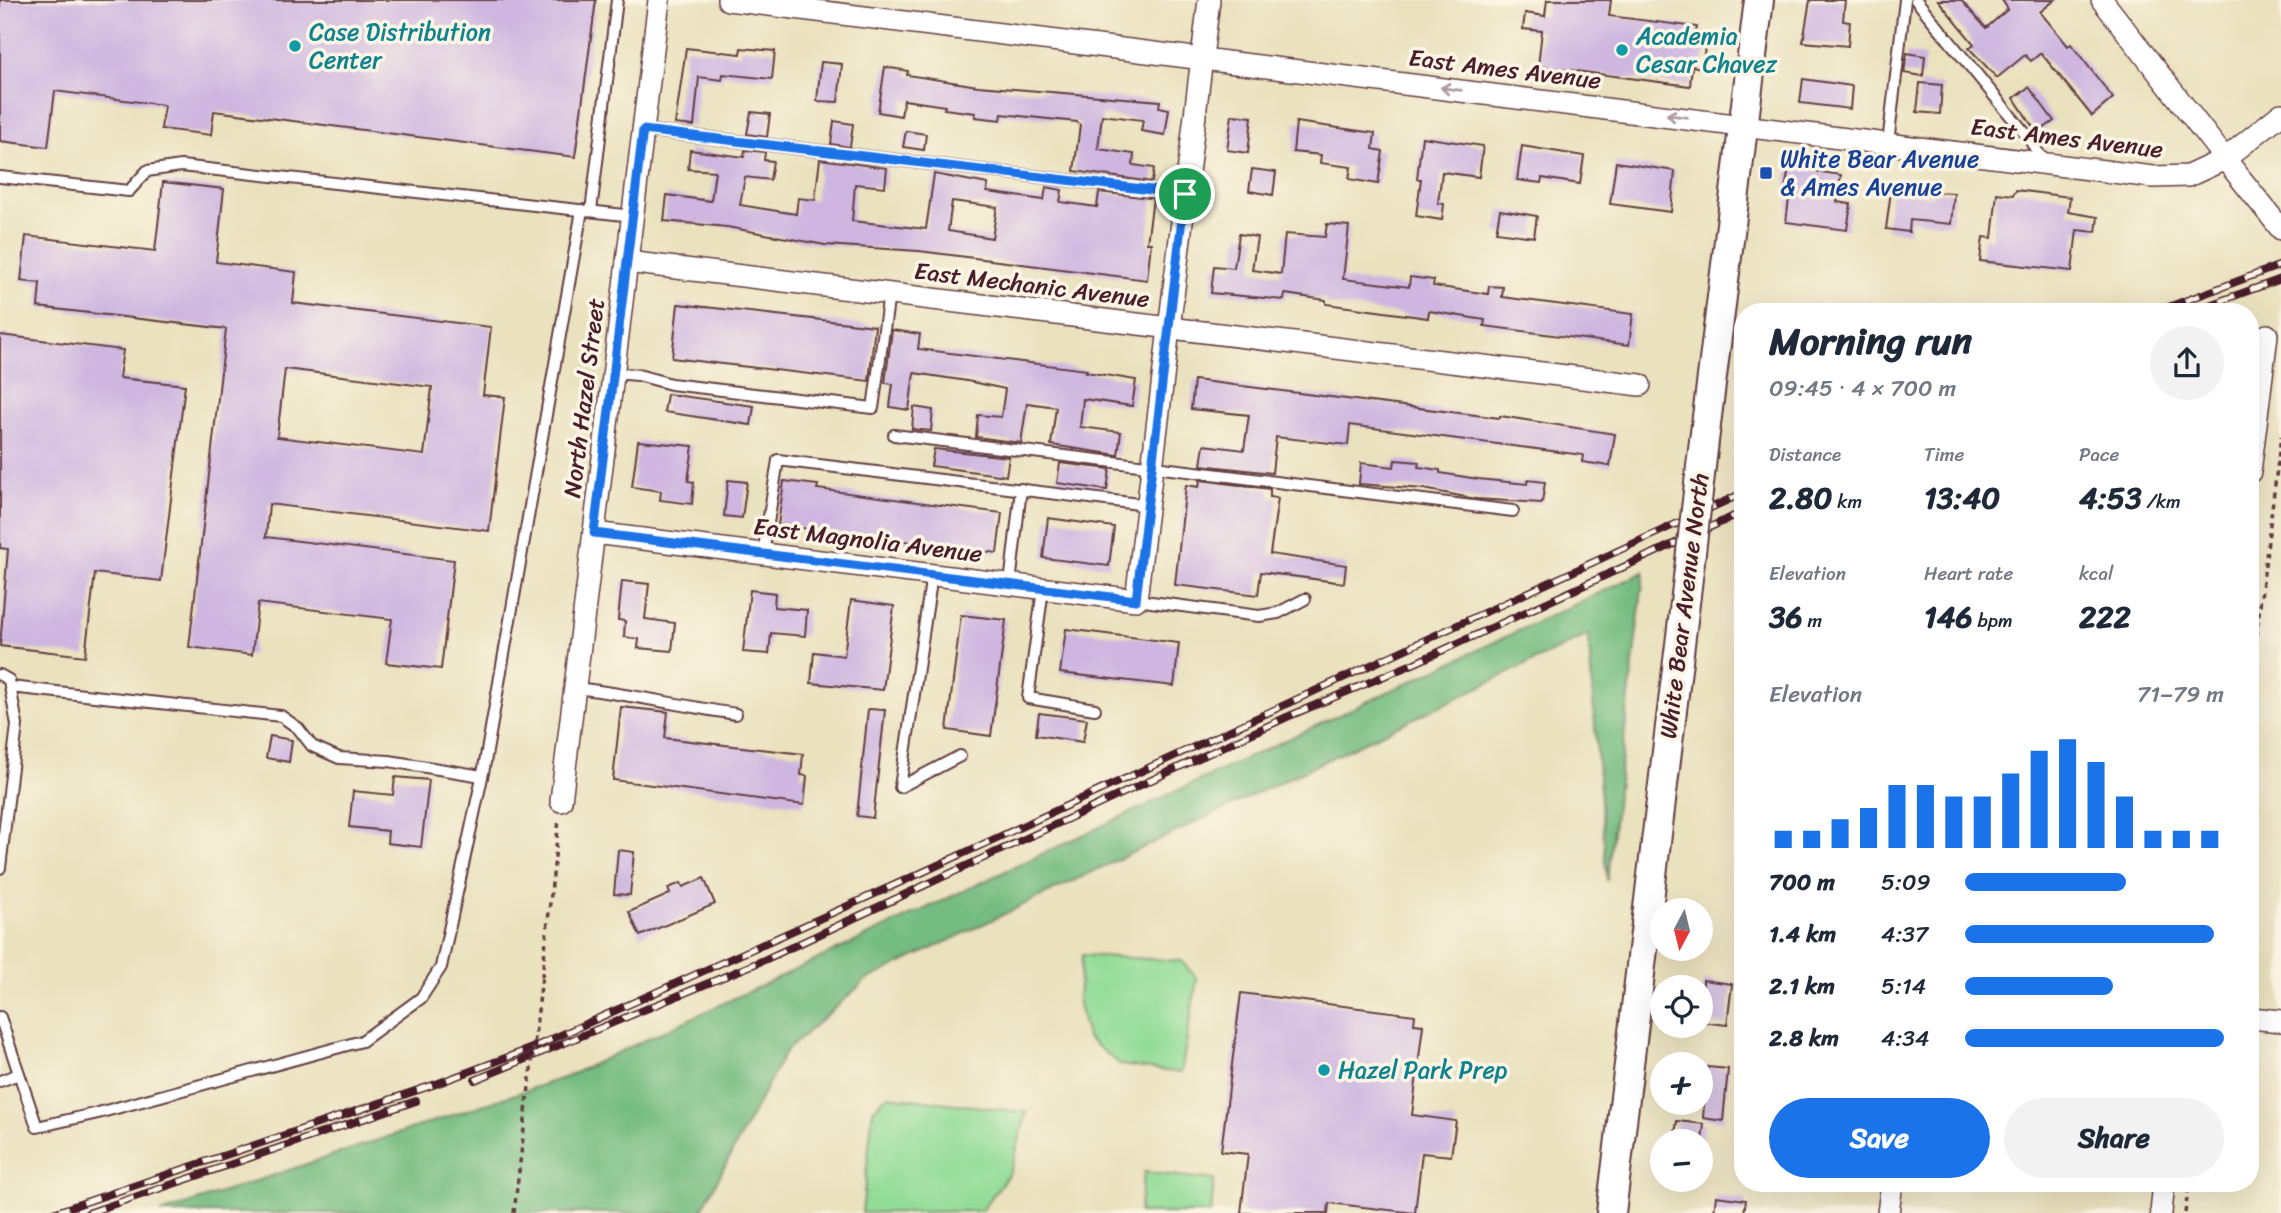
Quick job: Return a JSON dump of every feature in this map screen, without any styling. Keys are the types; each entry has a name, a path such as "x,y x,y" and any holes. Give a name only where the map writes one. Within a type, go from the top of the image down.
{"main road":[{"name":"White Bear Avenue North","path":"1611,1213 1759,0"}],"street":[{"name":"North Hazel Street","path":"561,802 659,0"},
{"name":"East Ames Avenue","path":"728,0 2172,177 2188,176 2225,159 2281,114"},
{"path":"1136,600 1209,0"},
{"path":"2102,0 2281,229"},
{"name":"East Mechanic Avenue","path":"627,262 1640,385"},
{"path":"2259,395 2266,335"},
{"name":"East Magnolia Avenue","path":"594,533 1136,600"},
{"path":"2259,1019 2281,1021"},
{"path":"1888,1213 1891,1192"},
{"path":"2161,1213 2163,1192"}],"lane":[{"path":"0,1017 37,1127 98,1114 362,1041 421,998 441,967 482,776 586,210 617,0"},
{"path":"1888,143 1905,0"},
{"path":"1916,0 2028,137 2044,162"},
{"path":"643,130 1185,194"},
{"path":"0,177 130,191 146,171 181,166 633,216"},
{"path":"613,373 671,384 873,408 889,294"},
{"path":"894,435 1513,511"},
{"path":"763,554 778,460 1147,505"},
{"path":"1010,584 1021,489"},
{"path":"932,575 900,786 960,756"},
{"path":"1043,589 1028,698 1095,709"},
{"path":"1136,600 1259,616 1278,613 1305,599"},
{"path":"0,675 9,680 17,725 0,869"},
{"path":"10,687 281,716 298,728 312,746 339,758 389,761 482,776"},
{"path":"575,688 639,695 679,706 736,714"},
{"path":"0,1081 19,1074"}],"path":[{"path":"2259,613 2281,436"},
{"path":"514,1213 561,802"},
{"path":"2185,1213 2188,1192"}],"green space":[{"path":"1644,572 1607,881 1588,635 866,980 785,1052 700,1213 161,1213 566,1077"},
{"path":"1082,955 1182,961 1197,979 1181,1073 1121,1065 1087,1038 1078,999"},
{"path":"886,1096 1027,1112 1010,1172 981,1211 862,1213 873,1110"},
{"path":"1144,1172 1214,1180 1211,1213 1139,1213"}],"building":[{"name":"Case Distribution Center","path":"0,0 596,0 575,157 214,111 211,135 161,129 164,105 55,91 48,147 0,141"},
{"name":"Academia Cesar Chavez","path":"1547,0 1611,0 1609,16 1697,27 1696,32 1707,34 1702,68 1692,66 1690,86 1538,66 1542,31 1523,29 1525,13 1545,16"},
{"path":"1810,0 1845,0 1843,21 1850,22 1848,46 1803,42"},
{"path":"1938,0 1961,0 1986,28 2008,9 2002,0 2055,0 2040,12 2068,46 2071,44 2113,98 2092,116 2041,53 2031,61 2025,55 1997,78 1969,48 1974,44"},
{"path":"686,48 740,54 741,48 775,51 772,79 723,74 722,80 699,77 694,126 675,124"},
{"path":"1907,53 1925,56 1923,76 1904,73"},
{"path":"821,62 842,64 838,102 817,101"},
{"path":"885,67 908,71 907,75 978,86 1160,101 1159,107 1169,109 1165,135 1141,131 1143,120 1102,115 1098,149 1134,154 1133,165 1154,168 1152,182 1074,171 1080,125 1077,122 1002,114 1001,120 975,117 975,113 904,100 901,116 878,112"},
{"path":"1803,79 1852,86 1850,109 1800,103"},
{"path":"1920,83 1942,85 1940,114 1917,112"},
{"path":"2029,87 2054,121 2037,133 2014,98"},
{"path":"751,112 770,114 767,137 747,134"},
{"path":"1232,115 1252,117 1248,153 1227,150"},
{"path":"834,121 853,124 850,147 831,144"},
{"path":"1296,122 1375,133 1373,149 1383,151 1378,184 1349,179 1351,167 1320,163 1321,155 1293,152"},
{"path":"906,131 926,134 924,150 903,147"},
{"path":"1422,137 1483,146 1479,177 1442,172 1438,203 1444,204 1442,220 1416,216 1421,179 1417,179"},
{"path":"1522,146 1584,156 1580,184 1542,178 1541,183 1517,180"},
{"path":"690,150 744,157 745,150 765,152 764,160 773,161 770,180 745,177 740,205 796,214 798,198 815,200 820,159 887,168 885,187 855,184 852,221 926,229 934,174 988,184 987,192 1044,200 1046,187 1062,190 1060,202 1097,207 1099,192 1150,198 1153,199 1147,243 1151,243 1147,280 919,251 825,245 727,227 664,221 667,195 711,201 715,171 688,169","holes":["952,201 997,207 992,238 948,231"]},
{"path":"1616,162 1675,171 1671,212 1610,204"},
{"path":"1789,167 1841,175 1837,202 1851,204 1847,230 1786,222 1790,191 1785,190"},
{"path":"1252,169 1276,172 1273,195 1249,191"},
{"path":"163,182 224,189 216,262 296,272 293,303 491,327 483,395 505,397 489,531 269,504 266,537 454,560 441,669 386,663 392,619 258,603 252,655 189,647 226,329 38,307 40,283 21,281 26,236 155,251","holes":["285,369 432,387 424,455 277,437"]},
{"path":"2016,190 2070,197 2068,212 2098,217 2096,232 2077,230 2072,271 1980,261 1983,237 1992,238 1997,193 2013,195"},
{"path":"1891,191 1933,197 1934,192 1954,193 1951,224 1910,220 1909,232 1886,229"},
{"path":"1500,210 1537,216 1534,237 1496,232"},
{"path":"1327,224 1349,226 1343,279 1409,287 1410,277 1434,280 1433,286 1488,294 1489,286 1503,287 1502,297 1633,314 1629,345 1484,326 1485,320 1429,311 1428,318 1326,304 1326,300 1285,294 1284,300 1211,293 1214,266 1234,268 1239,234 1257,237 1252,270 1281,274 1285,234 1325,237"},
{"path":"678,304 875,326 869,381 672,358"},
{"path":"892,330 920,334 918,349 1087,370 1086,372 1136,380 1132,406 1083,399 1080,427 1121,432 1118,455 1051,445 1056,407 1027,403 1021,443 976,437 978,415 1001,417 1005,389 967,381 914,373 909,410 890,407 893,384 885,383"},
{"path":"0,335 123,350 119,378 185,385 161,581 95,573 85,656 0,646 8,549 0,548"},
{"path":"1194,380 1500,416 1615,434 1610,466 1582,462 1583,455 1350,425 1348,445 1276,437 1272,473 1201,465 1204,445 1244,450 1249,415 1191,409"},
{"path":"667,394 754,406 751,425 664,412"},
{"path":"914,407 933,410 931,431 912,429"},
{"path":"638,441 693,446 688,481 694,482 692,504 660,500 661,491 632,487"},
{"path":"934,449 1009,457 1006,476 931,466"},
{"path":"1395,460 1419,462 1418,467 1478,479 1527,484 1528,480 1545,482 1542,503 1476,499 1424,489 1359,484 1361,463 1394,467"},
{"path":"1060,463 1110,469 1107,490 1057,483"},
{"path":"728,480 747,482 742,518 724,516"},
{"path":"1200,480 1270,489 1270,497 1278,498 1270,554 1346,565 1344,583 1261,572 1258,595 1175,585 1186,485 1199,487"},
{"path":"784,481 818,485 817,489 1002,513 997,553 778,525"},
{"path":"1048,518 1114,527 1109,566 1043,558"},
{"path":"622,581 649,584 645,619 675,623 672,651 638,648 639,639 624,637 625,621 618,620"},
{"path":"750,590 775,593 774,607 807,610 805,636 771,633 769,654 743,652"},
{"path":"851,600 894,606 883,690 811,683 814,652 844,656"},
{"path":"961,615 1006,620 991,736 947,730"},
{"path":"1066,629 1179,643 1174,686 1060,673"},
{"path":"621,707 668,712 665,738 803,754 801,775 807,776 804,805 613,780"},
{"path":"868,709 885,710 873,818 857,816"},
{"path":"1039,713 1087,719 1083,742 1036,735"},
{"path":"270,736 292,740 289,762 266,758"},
{"path":"395,777 429,780 421,847 387,843 388,831 349,827 353,791 393,795"},
{"path":"618,850 634,852 630,895 614,894"},
{"path":"704,878 715,904 640,936 629,912 670,894 668,888 681,883 683,887"},
{"path":"1713,981 1732,984 1727,1025 1713,1023"},
{"name":"Hazel Park Prep","path":"1241,993 1415,1015 1414,1024 1423,1025 1412,1115 1456,1121 1451,1156 1422,1153 1415,1213 1329,1203 1328,1213 1241,1213 1248,1154 1221,1151"},
{"path":"1713,1068 1728,1069 1723,1121 1703,1118 1703,1115 1713,1115"},
{"path":"1677,1121 1704,1124 1703,1129 1676,1129"},
{"path":"1716,1196 1746,1200 1744,1213 1714,1213"}],"railway":[{"path":"2179,303 2281,265"},
{"path":"2215,303 2281,279"},
{"path":"53,1213 436,1084 532,1048 921,873 1734,497"},
{"path":"475,1080 764,960 1287,717 1415,663 1734,516"},
{"path":"88,1213 416,1101"}],"place":[{"name":"Case Distribution Center","path":"295,46"},
{"name":"Academia Cesar Chavez","path":"1622,50"},
{"name":"White Bear Avenue & Ames Avenue","path":"1766,173"},
{"name":"Hazel Park Prep","path":"1324,1070"}],"route":[{"path":"643,130 1185,194 1136,600 594,533 643,130"}]}
